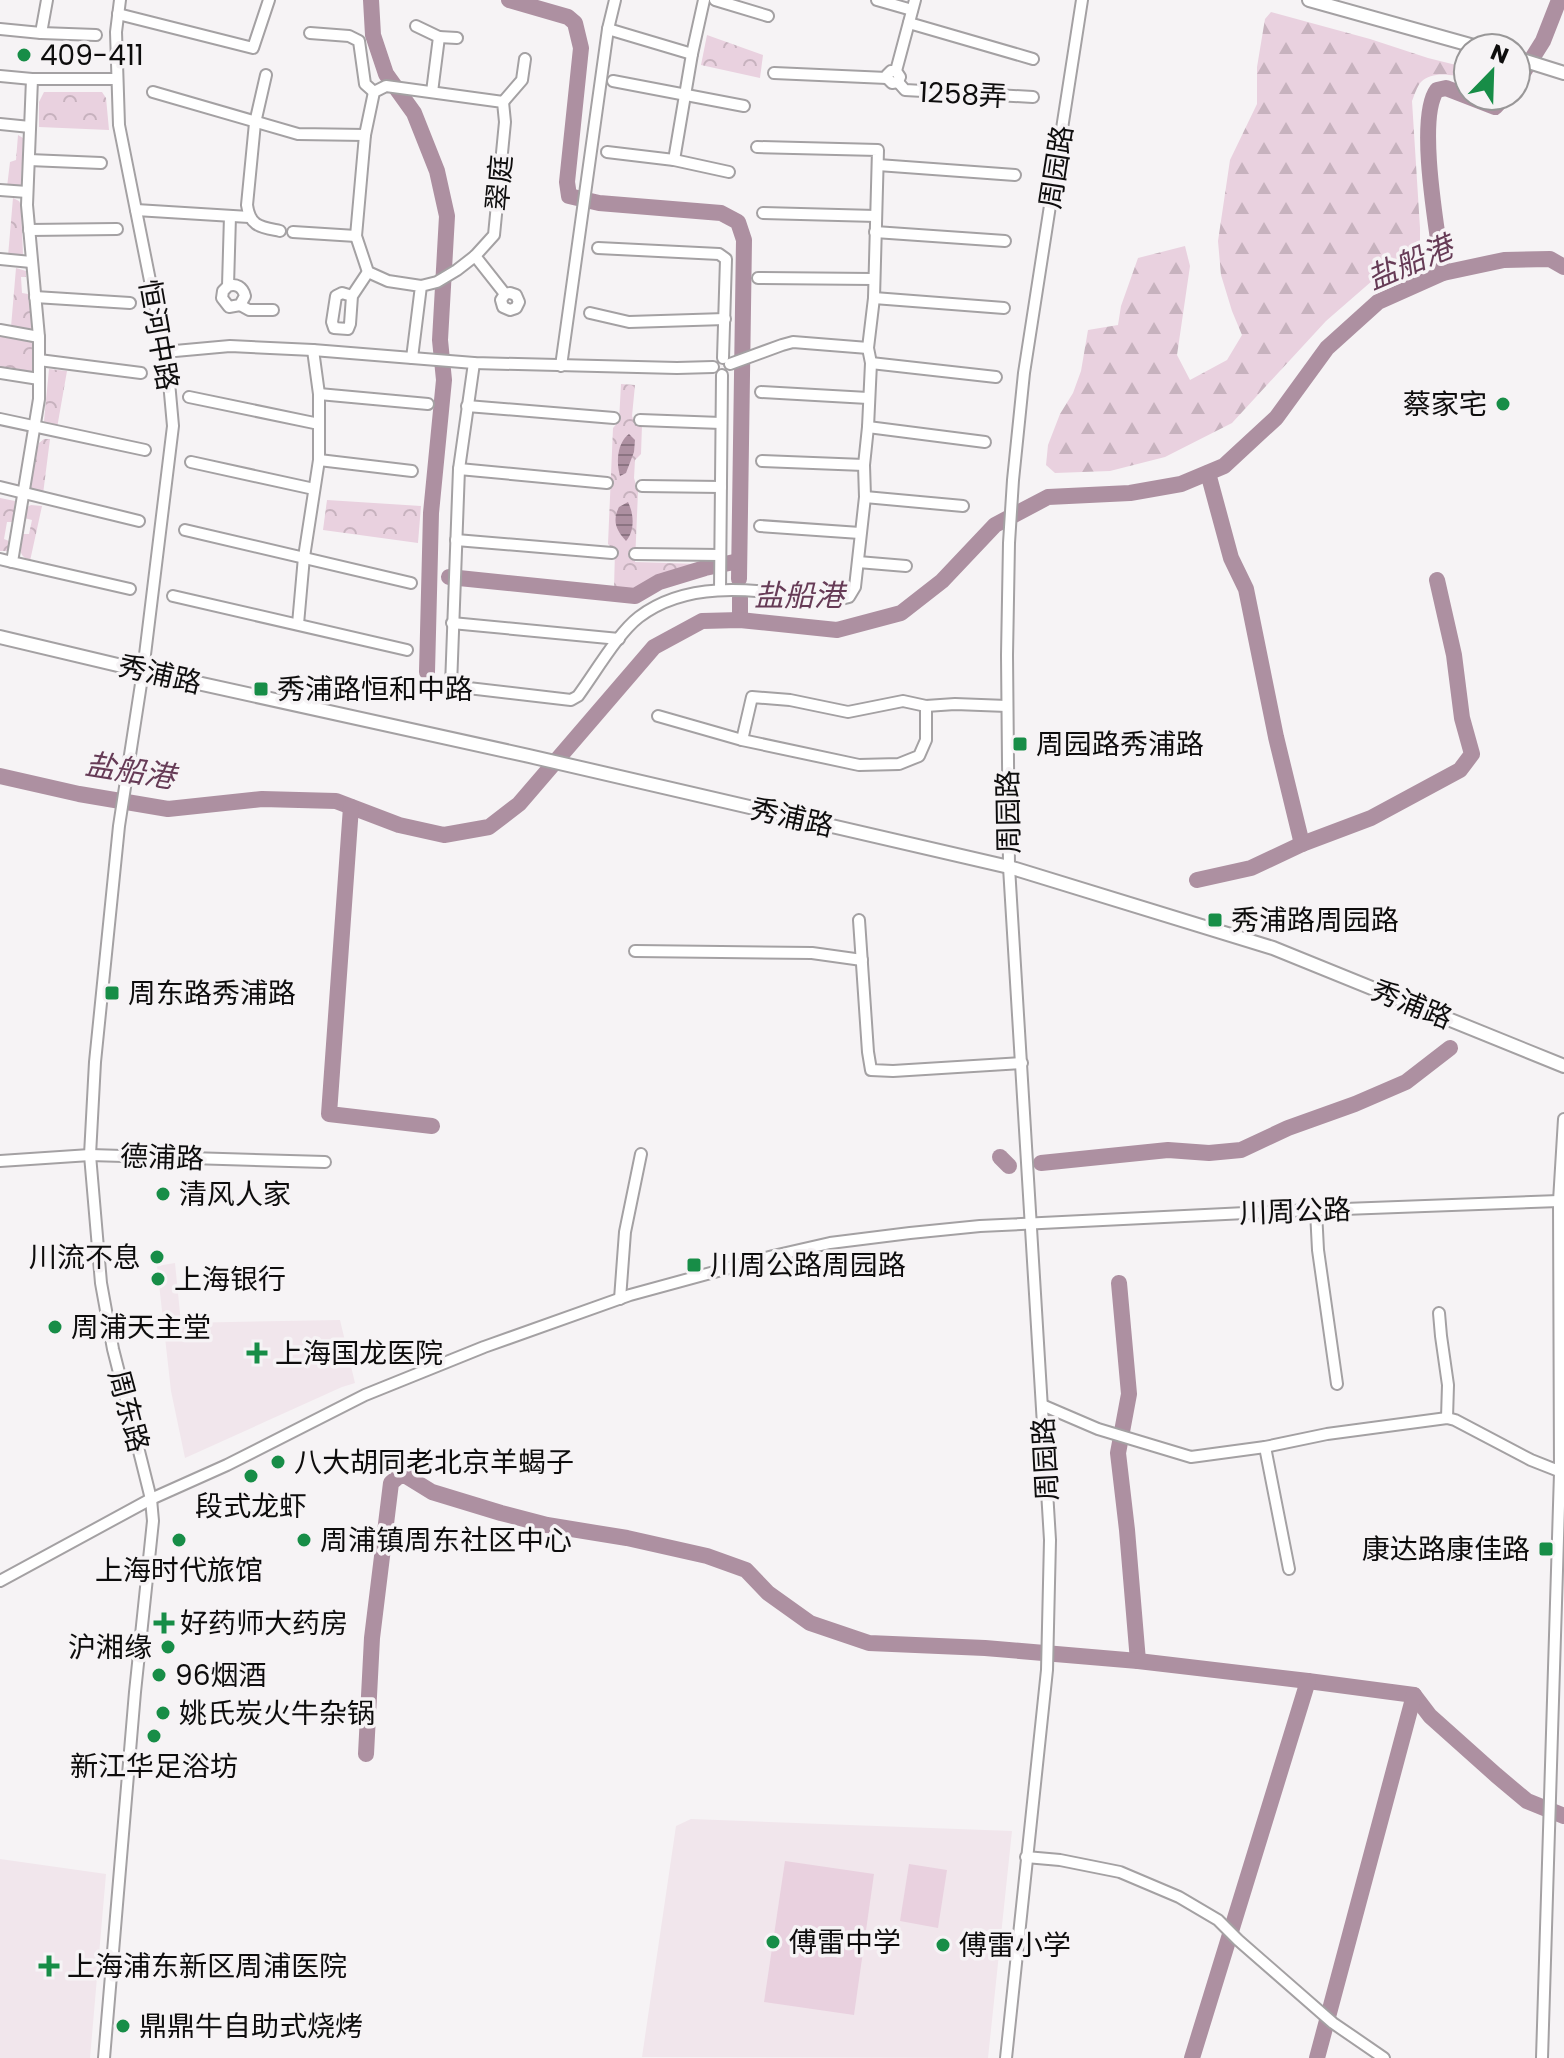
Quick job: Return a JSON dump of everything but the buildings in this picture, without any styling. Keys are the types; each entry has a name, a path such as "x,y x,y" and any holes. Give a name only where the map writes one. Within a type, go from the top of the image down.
{"main road":[{"path":"1309,0 1452,40"},
{"path":"1532,63 1560,71"},
{"name":"秀浦路","path":"0,637 1009,867 1273,948 1564,1066"}],"street":[{"path":"41,33 47,0"},
{"name":"恒河中路","path":"120,0 116,79 119,125 168,371 173,426 143,671"},
{"path":"118,14 253,48 269,0"},
{"path":"561,366 608,29 615,0"},
{"path":"674,160 704,0"},
{"path":"715,0 768,16"},
{"name":"1258弄","path":"877,0 913,5 894,77"},
{"name":"周园路","path":"1026,1857 1047,1670 1050,1540 1009,867 1009,543 1024,373 1082,0"},
{"name":"1258弄","path":"909,23 1033,59"},
{"path":"416,26 439,37 457,38"},
{"path":"0,29 96,35"},
{"path":"608,29 692,54"},
{"path":"310,33 349,36 359,41 365,84 374,92"},
{"path":"432,92 439,37"},
{"path":"374,92 386,86 503,102 522,80 525,59"},
{"name":"1258弄","path":"774,73 894,77 905,90 1033,97"},
{"path":"266,75 255,123 247,205 249,217 259,226 280,231"},
{"path":"0,76 116,79"},
{"path":"12,562 36,426 39,379 39,337 27,192 32,79"},
{"path":"613,81 744,106"},
{"path":"153,92 298,134 365,135"},
{"path":"352,296 368,272 356,236 365,135 374,92"},
{"name":"翠庭","path":"368,272 388,281 421,286 437,282 475,256 494,235 505,122 503,102"},
{"path":"0,124 30,127"},
{"path":"474,363 459,469 451,686 571,700 578,696 637,618 685,595 726,590 837,600 849,597 855,587 865,497 864,465 871,363 868,348 874,298 878,150 757,147"},
{"path":"607,152 674,160 729,172"},
{"path":"29,160 101,163"},
{"path":"878,165 1015,175"},
{"path":"0,190 27,192"},
{"path":"136,210 249,217"},
{"path":"763,213 876,216"},
{"path":"228,286 230,216"},
{"path":"29,230 117,229"},
{"path":"293,232 356,236"},
{"path":"875,232 1005,241"},
{"path":"598,248 719,254 726,259 725,319 730,361"},
{"path":"475,256 505,294"},
{"path":"0,259 31,262"},
{"path":"758,278 873,279"},
{"path":"235,285 244,292 240,305 233,308 223,302 223,291 228,286 235,285"},
{"path":"412,358 421,286"},
{"path":"35,297 130,303"},
{"path":"874,298 1004,308"},
{"path":"240,305 249,310 273,310"},
{"path":"590,313 629,322 725,319"},
{"path":"0,330 39,337"},
{"path":"726,590 720,563 721,423 715,361 756,355 793,342 868,348"},
{"path":"164,352 230,346 474,363 718,371"},
{"path":"298,624 304,557 319,460 319,394 313,350"},
{"path":"39,360 141,373"},
{"path":"871,363 996,377"},
{"path":"0,373 39,379"},
{"path":"761,392 868,398"},
{"path":"319,394 428,404"},
{"path":"189,397 319,424"},
{"path":"467,406 614,418"},
{"path":"0,419 145,450"},
{"path":"640,420 721,423"},
{"path":"868,427 985,442"},
{"path":"319,460 412,471"},
{"path":"762,461 864,465"},
{"path":"191,462 314,489"},
{"path":"459,469 607,483"},
{"path":"642,486 721,487"},
{"path":"0,487 139,521"},
{"path":"865,497 963,506"},
{"path":"760,526 860,533"},
{"path":"185,530 411,583"},
{"path":"456,540 612,553"},
{"path":"635,554 720,563"},
{"path":"0,559 130,589"},
{"path":"858,562 906,566"},
{"path":"173,596 407,650"},
{"path":"452,623 619,639"},
{"name":"周东路","path":"104,2058 153,1521 151,1499 113,1349 101,1283 90,1155 95,1062 119,826 143,671"},
{"path":"742,740 752,697 790,700 848,712 903,701 926,706 1007,706"},
{"path":"658,716 742,740 859,765 899,764 919,756 926,740 926,706"},
{"path":"859,920 871,1070 1022,1063"},
{"path":"635,951 812,953 862,960"},
{"path":"1542,2058 1562,1473 1559,1201 1564,1119"},
{"path":"620,1299 625,1232 641,1154"},
{"name":"德浦路","path":"0,1161 90,1155 325,1162"},
{"name":"川周公路","path":"0,1581 151,1499 227,1465 365,1395 484,1347 620,1299 695,1276 830,1243 1032,1223 1559,1201"},
{"path":"1316,1211 1318,1250 1337,1384"},
{"path":"1439,1313 1448,1385 1447,1418"},
{"path":"1042,1405 1098,1429 1191,1457 1447,1418 1562,1473"},
{"path":"1265,1447 1289,1569"},
{"path":"1006,2058 1026,1857 1120,1872 1179,1897 1218,1920 1333,2023 1384,2058"}],"shaded area":[{"path":"629,434 635,440 634,452 626,473 620,476 618,453"},
{"path":"628,502 633,522 626,541 616,521 619,507"},
{"name":"上海国龙医院","path":"175,1263 181,1323 340,1320 355,1383 185,1458 171,1391 157,1266"},
{"name":"傅雷中学","path":"691,1819 1012,1831 988,2058 642,2057 676,1826"},
{"name":"上海浦东新区周浦医院","path":"0,1859 106,1874 90,2058 0,2058"}],"green space":[{"path":"1271,12 1452,64 1452,75 1426,78 1418,86 1412,101 1420,251 1380,274 1326,321 1232,423 1165,457 1110,471 1055,473 1046,465 1048,445 1081,371 1088,330 1118,325 1121,306 1138,258 1185,246 1190,266 1177,355 1190,380 1227,360 1242,335 1221,275 1218,241 1230,160 1257,104 1257,67 1265,19"},
{"path":"707,35 763,55 760,78 701,65"},
{"path":"44,92 102,92 106,98 109,130 39,127 39,102"},
{"path":"18,135 23,138 21,188 7,187 10,162 16,160"},
{"path":"13,198 21,205 23,255 20,258 8,256"},
{"path":"16,268 26,271 26,277 21,277 22,293 28,294 33,325 30,330 11,327"},
{"path":"0,336 35,343 34,373 0,368"},
{"path":"49,369 67,371 57,428 45,426 44,421"},
{"path":"621,384 635,385 632,416 635,425 642,425 641,454 635,460 634,478 638,492 635,562 699,564 650,579 632,591 614,588 615,551 608,544 613,428 619,421"},
{"path":"50,439 43,494 39,494 32,491 30,480 39,443"},
{"path":"0,498 15,501 13,522 7,522 4,539 9,541 8,551 0,551"},
{"path":"327,500 421,506 418,543 323,530"},
{"path":"42,506 30,561 20,550 23,534 29,534 32,520 24,518 27,507"},
{"path":"785,1861 874,1874 854,2015 764,2002"},
{"path":"909,1864 947,1870 938,1928 900,1921"}],"waterway":[{"path":"371,0 373,35 386,74 414,113 437,171 447,216 440,340 444,380 431,513 427,672"},
{"path":"509,0 568,17 575,23 581,48 567,182 569,196 599,203 721,213 738,222 744,240 739,579"},
{"path":"1532,59 1543,41 1559,0"},
{"path":"1443,273 1430,178 1428,125 1437,90 1452,90"},
{"name":"盐船港","path":"0,776 79,794 168,809 262,799 336,801 399,825 444,835 489,827 519,804 654,647 702,621 740,620 837,630 901,613 942,581 995,525 1048,497 1130,493 1181,484 1224,466 1276,418 1327,348 1378,302 1443,273 1504,260 1550,259 1564,267"},
{"path":"1208,473 1231,558 1246,589 1276,737 1302,844"},
{"path":"449,577 635,596 659,582 739,561"},
{"path":"1197,880 1251,868 1302,844 1371,818 1460,770 1472,754 1462,718 1454,655 1437,580"},
{"path":"740,598 740,620"},
{"path":"351,807 329,1114 432,1126"},
{"path":"1041,1163 1168,1150 1209,1153 1241,1150 1288,1128 1406,1082 1450,1048"},
{"path":"1000,1157 1009,1166"},
{"path":"1119,1283 1129,1394 1118,1453 1138,1661"},
{"path":"366,1754 372,1638 391,1483 399,1476 406,1476 432,1492 501,1513 707,1556 746,1570 768,1593 810,1623 869,1643 985,1648 1138,1661 1414,1695 1430,1716 1527,1801 1564,1816"},
{"path":"1192,2058 1308,1681"},
{"path":"1317,2058 1414,1695"}],"place":[{"name":"409-411","path":"24,55"},
{"name":"蔡家宅","path":"1503,404"},
{"name":"秀浦路恒和中路","path":"261,689"},
{"name":"周园路秀浦路","path":"1020,744"},
{"name":"秀浦路周园路","path":"1215,920"},
{"name":"周东路秀浦路","path":"112,993"},
{"name":"清风人家","path":"163,1194"},
{"name":"川流不息","path":"157,1257"},
{"name":"川周公路周园路","path":"694,1265"},
{"name":"上海银行","path":"158,1279"},
{"name":"周浦天主堂","path":"55,1327"},
{"name":"上海国龙医院","path":"257,1353"},
{"name":"八大胡同老北京羊蝎子","path":"278,1462"},
{"name":"段式龙虾","path":"251,1476"},
{"name":"上海时代旅馆","path":"179,1540"},
{"name":"周浦镇周东社区中心","path":"304,1540"},
{"name":"康达路康佳路","path":"1546,1549"},
{"name":"好药师大药房","path":"164,1623"},
{"name":"沪湘缘","path":"168,1647"},
{"name":"96烟酒","path":"159,1675"},
{"name":"姚氏炭火牛杂锅","path":"163,1713"},
{"name":"新江华足浴坊","path":"154,1736"},
{"name":"傅雷中学","path":"773,1942"},
{"name":"傅雷小学","path":"943,1945"},
{"name":"上海浦东新区周浦医院","path":"49,1966"},
{"name":"鼎鼎牛自助式烧烤","path":"123,2026"}]}
